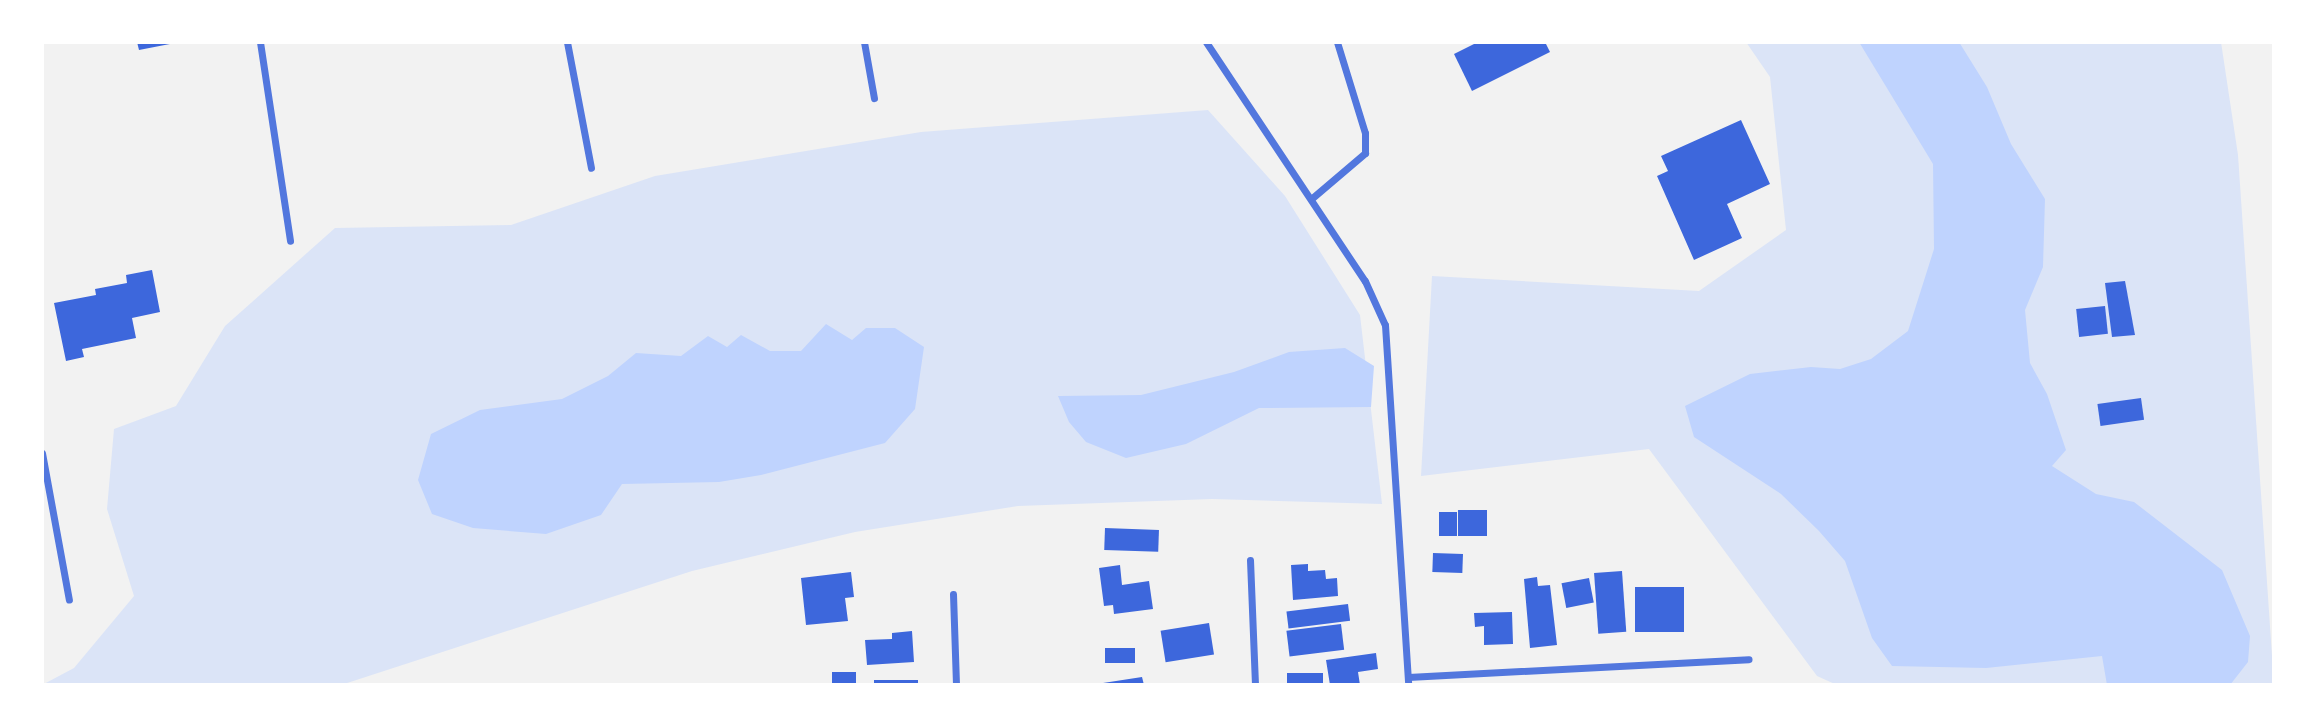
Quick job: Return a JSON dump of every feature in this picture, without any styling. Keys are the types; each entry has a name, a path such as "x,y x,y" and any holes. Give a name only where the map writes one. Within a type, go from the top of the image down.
{"street":[{"path":"260,42 290,241"},
{"path":"567,42 591,168"},
{"path":"864,42 874,98"},
{"path":"1206,42 1365,281 1385,325 1408,681 1749,659"},
{"path":"1311,199 1365,153 1365,133 1337,42"},
{"path":"42,453 69,600"},
{"path":"1250,560 1255,685"},
{"path":"953,594 956,685"}],"shaded area":[{"path":"1746,42 2221,42 2238,155 2274,685 1837,685 1817,676 1649,449 1421,476 1432,276 1699,291 1786,230 1770,77"},
{"path":"1208,110 1285,196 1360,315 1382,504 1212,499 1018,506 855,532 692,571 341,685 42,685 74,668 134,596 107,509 114,429 176,406 225,326 335,228 511,225 655,176 921,132"}],"water":[{"path":"1859,42 1959,42 1987,87 2011,144 2045,199 2043,267 2025,310 2030,363 2047,394 2066,450 2052,466 2096,494 2134,502 2222,570 2250,636 2248,662 2230,685 2107,685 2102,656 1986,668 1892,666 1872,638 1845,561 1781,494 1694,437 1685,406 1750,374 1811,367 1840,369 1871,359 1908,331 1934,249 1933,164"},
{"path":"826,324 852,340 866,328 895,328 924,347 915,409 885,443 761,475 719,482 622,484 601,515 546,534 473,528 432,514 418,480 431,434 480,410 562,399 608,376 636,353 681,356 708,336 727,347 741,335 770,351 801,351"},
{"path":"1345,348 1374,366 1371,407 1259,408 1186,444 1126,458 1086,442 1069,422 1058,396 1141,395 1234,372 1289,352"}],"building":[{"path":"137,42 175,42 175,43 139,50"},
{"path":"1478,42 1545,42 1550,52 1472,91 1454,54"},
{"path":"1741,120 1770,184 1727,204 1742,238 1694,260 1657,176 1668,171 1661,156"},
{"path":"152,270 160,312 132,318 136,338 82,349 84,357 66,361 54,303 96,295 95,289 127,283 126,275"},
{"path":"2125,281 2135,335 2112,337 2105,283"},
{"path":"2105,306 2108,334 2079,337 2076,309"},
{"path":"2141,398 2144,420 2100,426 2097,404"},
{"path":"1458,510 1487,510 1487,536 1458,536"},
{"path":"1439,512 1457,512 1457,536 1439,536"},
{"path":"1105,528 1159,530 1158,552 1104,550"},
{"path":"1433,553 1463,554 1462,573 1432,572"},
{"path":"1308,564 1308,571 1325,570 1326,579 1337,578 1338,596 1293,600 1291,565"},
{"path":"1120,565 1122,585 1149,581 1153,609 1114,614 1113,605 1104,606 1099,568"},
{"path":"1622,571 1626,632 1598,634 1594,573"},
{"path":"851,572 854,597 845,598 848,621 806,625 801,578"},
{"path":"1537,577 1538,586 1550,585 1557,645 1530,648 1524,579"},
{"path":"1589,578 1594,603 1566,608 1562,583"},
{"path":"1635,587 1684,587 1684,632 1635,632"},
{"path":"1348,604 1350,621 1289,628 1286,612"},
{"path":"1512,612 1513,644 1484,645 1484,626 1475,627 1474,613"},
{"path":"1209,623 1214,655 1166,662 1161,631"},
{"path":"1341,624 1344,650 1290,657 1286,631"},
{"path":"912,631 914,662 867,665 865,640 892,639 892,633"},
{"path":"1105,648 1135,648 1135,663 1105,663"},
{"path":"1376,653 1378,669 1358,672 1360,685 1330,685 1326,660"},
{"path":"832,672 856,672 856,685 832,685"},
{"path":"1287,673 1323,673 1323,685 1287,685"},
{"path":"1142,677 1144,685 1103,685 1103,683"},
{"path":"874,680 918,680 918,685 874,685"}]}
